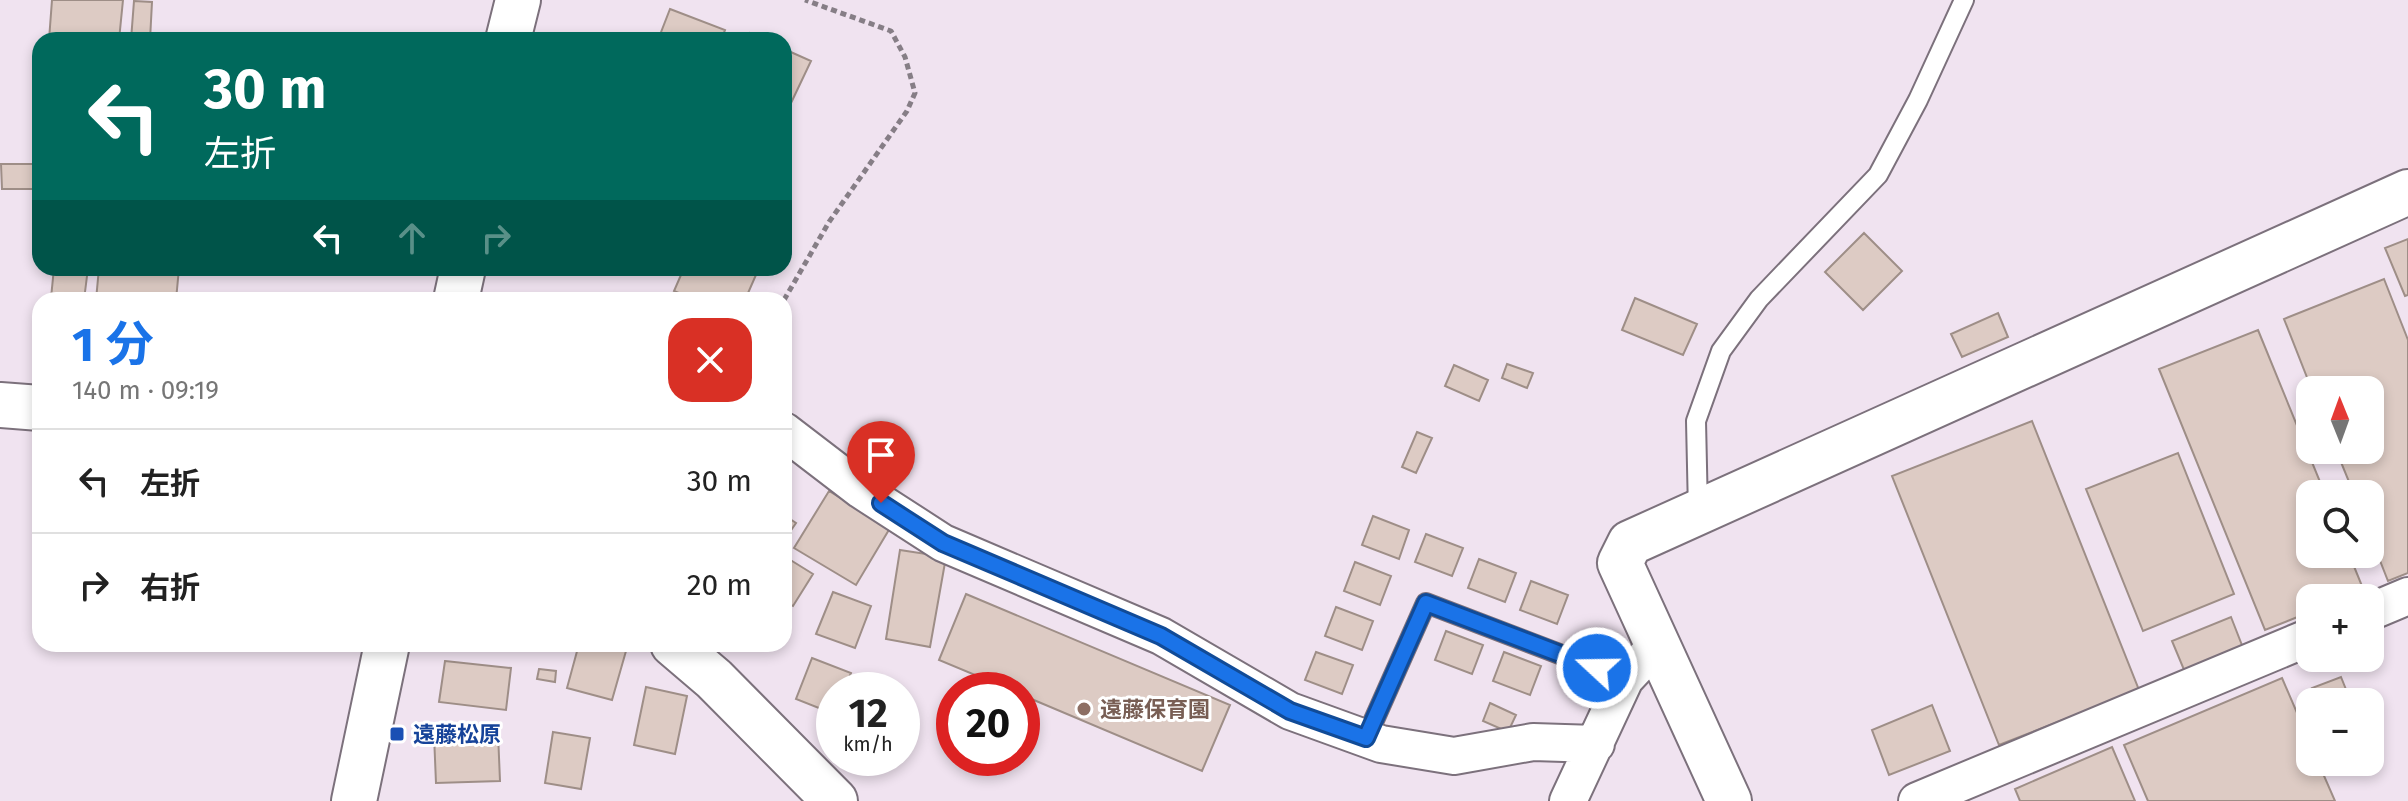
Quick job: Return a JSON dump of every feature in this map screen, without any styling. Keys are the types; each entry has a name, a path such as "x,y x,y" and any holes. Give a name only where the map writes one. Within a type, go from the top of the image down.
{"street":[{"path":"510,32 518,0"},
{"path":"1729,801 1620,563 1630,543 2408,192"},
{"path":"0,405 32,407"},
{"path":"792,437 861,490 943,543 1161,636 1290,711 1381,744 1454,756 1533,742 1596,744"},
{"path":"2384,606 2408,596"},
{"path":"1917,801 2296,643"},
{"path":"1568,801 1625,679 1656,646"},
{"path":"354,801 385,652"},
{"path":"682,652 714,679 827,796"}],"lane":[{"path":"1698,511 1696,421 1721,351 1759,299 1878,175 1918,100 1964,0"},
{"path":"1366,738 1426,603 1625,679"}],"path":[{"path":"789,292 829,222 907,111 915,93 905,57 891,31 805,0"}],"building":[{"path":"52,0 123,0 120,32 50,32"},
{"path":"134,1 152,2 150,32 132,32"},
{"path":"670,9 725,30 724,32 661,32"},
{"path":"792,53 811,61 792,101"},
{"path":"1,164 32,164 32,189 2,189"},
{"path":"1864,233 1902,271 1863,310 1825,272"},
{"path":"2408,239 2408,295 2405,296 2385,248"},
{"path":"53,276 87,276 85,292 52,292"},
{"path":"98,276 178,276 177,292 97,292"},
{"path":"681,276 756,276 748,292 674,291"},
{"path":"2384,279 2408,340 2408,573 2388,581 2383,568 2384,480 2348,480 2342,464 2384,464 2384,376 2306,376 2284,319"},
{"path":"1635,298 1697,324 1683,355 1622,330"},
{"path":"1998,313 2008,337 1962,357 1951,334"},
{"path":"2258,330 2296,423 2296,464 2313,464 2319,480 2296,480 2296,568 2355,568 2361,584 2296,584 2296,618 2265,630 2159,369"},
{"path":"1507,364 1533,373 1527,388 1502,378"},
{"path":"1454,365 1488,380 1479,401 1445,386"},
{"path":"2032,421 2139,690 1999,745 1892,476"},
{"path":"1417,432 1432,438 1416,473 1402,467"},
{"path":"2178,453 2234,594 2143,631 2086,489"},
{"path":"829,491 890,528 856,585 794,548"},
{"path":"1373,516 1409,530 1399,559 1362,545"},
{"path":"1426,534 1463,548 1452,576 1415,562"},
{"path":"900,550 946,557 930,647 886,639"},
{"path":"1479,559 1516,573 1505,602 1468,588"},
{"path":"792,561 813,574 792,605"},
{"path":"1355,562 1391,576 1380,605 1344,591"},
{"path":"1531,581 1568,595 1557,624 1520,610"},
{"path":"833,592 871,606 855,648 816,634"},
{"path":"966,594 1230,705 1202,771 1040,703 1040,672 968,672 939,660"},
{"path":"1336,607 1373,621 1362,650 1325,636"},
{"path":"2231,617 2245,653 2187,677 2172,641"},
{"path":"1446,631 1483,645 1472,674 1435,660"},
{"path":"577,652 626,652 612,700 567,688"},
{"path":"1316,652 1353,665 1342,694 1305,680"},
{"path":"1504,652 1541,666 1530,695 1493,681"},
{"path":"812,658 848,672 816,672 816,707 796,699"},
{"path":"445,661 511,668 506,710 439,702"},
{"path":"539,669 556,671 555,682 537,679"},
{"path":"2341,677 2345,688 2312,688"},
{"path":"2282,678 2296,710 2296,776 2324,776 2335,801 2148,801 2124,745"},
{"path":"646,687 687,696 675,754 634,745"},
{"path":"1490,703 1516,715 1508,732 1483,721"},
{"path":"1932,705 1950,751 1889,775 1872,730"},
{"path":"553,732 590,738 581,789 545,783"},
{"path":"498,733 500,781 436,783 434,735"},
{"path":"2112,747 2135,801 2020,801 2015,789"}],"place":[{"name":"遠藤保育園","path":"1084,709"},
{"name":"遠藤松原","path":"397,734"}],"route":[{"path":"881,503 943,543 1161,636 1290,711 1366,738 1426,603 1597,668"}]}
